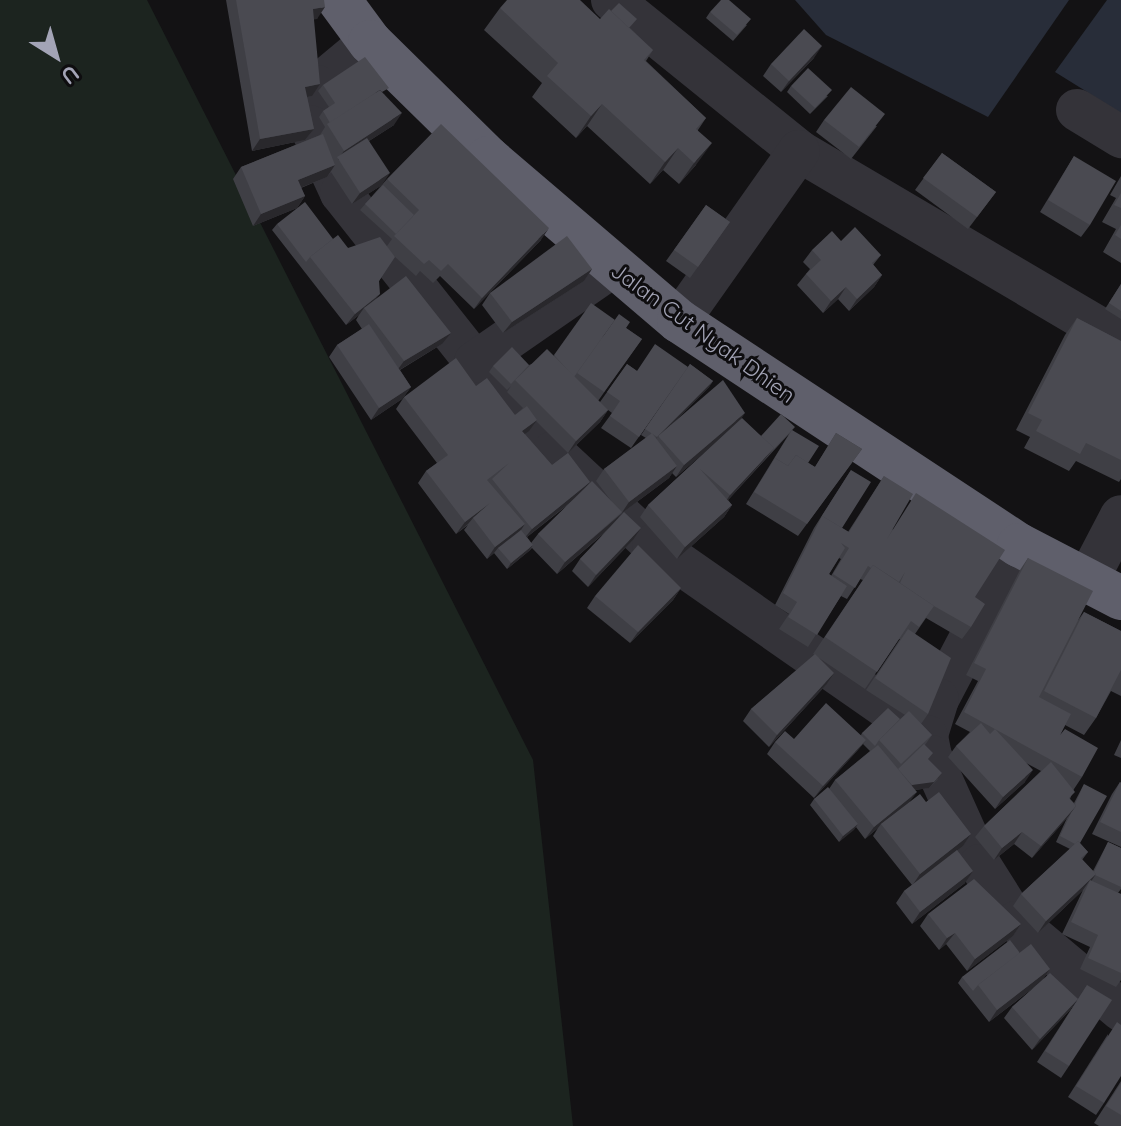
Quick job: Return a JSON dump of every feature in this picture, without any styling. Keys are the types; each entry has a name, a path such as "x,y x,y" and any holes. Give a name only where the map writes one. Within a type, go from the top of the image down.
{"highway":[{"name":"Jalan Cut Nyak Dhien","path":"339,0 370,42 611,268 679,321 1019,545 1104,590"}],"street":[{"path":"612,0 799,151 1121,341"},
{"path":"370,42 317,86 310,126 341,193 475,362 553,452 653,545 927,736 953,810 1016,922 1121,1010"},
{"path":"1077,110 1121,137"},
{"path":"679,321 799,151"},
{"path":"475,362 611,268"},
{"path":"1104,590 1121,516"},
{"path":"927,736 947,680 1019,545"}],"shaded area":[{"path":"0,0 147,0 533,760 573,1126 0,1126"}],"water":[{"path":"795,0 1069,0 988,117 826,35"},
{"path":"1107,0 1121,0 1121,113 1055,72"}],"building":[{"path":"236,0 324,0 325,7 313,9 320,84 305,87 314,129 260,139"},
{"path":"507,0 580,0 600,19 609,9 653,50 644,60 706,118 696,129 712,143 694,163 678,148 665,162 602,104 591,116 547,76 558,63 500,8"},
{"path":"721,0 729,0 751,19 737,35 710,12"},
{"path":"619,3 637,19 629,28 611,11"},
{"path":"804,29 822,46 789,81 771,64"},
{"path":"365,57 389,88 380,90 330,123 323,111 335,103 323,85"},
{"path":"808,68 832,90 815,108 791,86"},
{"path":"851,87 885,114 859,147 824,120"},
{"path":"380,90 402,113 344,151 327,124"},
{"path":"441,124 549,228 482,298 448,264 441,271 429,260 424,264 394,236 419,210 387,179"},
{"path":"323,134 335,165 298,180 305,196 261,214 241,167"},
{"path":"367,138 390,173 360,193 337,157"},
{"path":"942,153 996,192 977,217 923,178"},
{"path":"1074,156 1116,181 1090,225 1048,200"},
{"path":"383,185 414,215 396,234 365,204"},
{"path":"1121,193 1121,208 1114,205"},
{"path":"305,202 333,239 306,262 277,224"},
{"path":"706,205 730,222 698,267 674,250"},
{"path":"1121,225 1121,239 1115,235"},
{"path":"855,227 881,255 872,263 882,275 857,299 846,287 831,301 806,274 821,260 812,250 832,231 841,241"},
{"path":"338,235 348,248 380,237 395,257 379,281 380,294 355,314 310,257"},
{"path":"567,236 592,269 512,322 490,293"},
{"path":"406,276 451,333 404,361 364,308"},
{"path":"1121,284 1121,311 1109,303"},
{"path":"591,303 615,320 574,377 554,355"},
{"path":"619,314 630,322 626,328 642,339 604,392 577,373"},
{"path":"1077,318 1121,341 1121,460 1086,443 1080,454 1036,431 1042,420 1028,413"},
{"path":"369,324 411,387 379,408 337,345"},
{"path":"655,344 688,367 639,437 610,416 620,401 607,392 627,364 637,371"},
{"path":"512,347 529,365 511,384 493,366"},
{"path":"547,349 608,410 576,441 515,380"},
{"path":"456,358 476,386 487,378 515,415 527,406 537,420 522,431 552,465 568,453 590,482 532,529 492,479 509,463 487,480 525,524 495,547 473,518 490,503 465,522 426,471 448,455 404,397"},
{"path":"690,364 713,381 657,437 645,429"},
{"path":"723,380 745,413 684,465 658,436"},
{"path":"781,414 795,427 770,453 774,448 761,436"},
{"path":"742,418 774,448 730,495 700,469 732,505 685,547 648,505"},
{"path":"792,430 819,446 808,463 796,455 788,466 775,458 771,464"},
{"path":"652,433 677,466 629,502 604,469"},
{"path":"836,433 862,449 807,524 754,492 775,458 788,466 796,455 815,467"},
{"path":"851,470 871,482 842,528 822,516 818,522"},
{"path":"884,476 913,494 887,539 916,493 1005,550 975,597 985,604 971,627 900,583 905,572 899,582 873,565 871,568 868,566 855,588 833,574 849,548 841,543 845,548 829,574 847,586 817,635 788,617 797,602 783,593 822,516 849,532"},
{"path":"592,481 622,512 565,562 538,534"},
{"path":"624,512 641,528 596,575 580,559"},
{"path":"521,530 533,545 511,563 498,548"},
{"path":"638,545 681,588 638,632 595,596"},
{"path":"1028,558 1093,591 1039,697 1071,714 1060,735 1065,729 1098,748 1082,777 964,712 986,669 974,663"},
{"path":"873,565 934,606 919,627 911,621 877,672 825,637"},
{"path":"1084,612 1121,631 1121,670 1096,718 1044,691"},
{"path":"908,629 951,658 928,714 875,678"},
{"path":"815,654 834,673 777,735 751,709"},
{"path":"826,703 866,740 823,786 775,742 785,731 794,739"},
{"path":"888,708 900,719 875,746 862,733"},
{"path":"909,711 932,735 901,764 879,740"},
{"path":"981,723 990,734 995,729 1033,770 1003,797 956,746"},
{"path":"924,744 933,753 928,759 942,773 934,782 912,785 898,769"},
{"path":"878,745 917,792 874,827 835,780"},
{"path":"1051,762 1075,792 1069,798 1076,806 1041,846 1022,832 1002,848 984,826"},
{"path":"1121,783 1121,832 1100,822"},
{"path":"1084,784 1107,796 1080,843 1075,844 1060,836"},
{"path":"828,787 858,824 843,836 814,799"},
{"path":"939,792 971,834 920,874 881,824 920,794 926,802"},
{"path":"1078,841 1088,852 1081,858 1096,874 1046,921 1021,894"},
{"path":"1108,842 1121,848 1121,887 1094,872"},
{"path":"957,850 973,871 920,912 904,891"},
{"path":"974,879 1021,924 975,959 955,933 947,938 928,914"},
{"path":"1090,880 1121,894 1121,973 1088,958 1098,935 1071,922"},
{"path":"1010,940 1020,953 973,991 962,977"},
{"path":"1031,944 1050,969 997,1010 978,985"},
{"path":"1050,973 1078,999 1040,1039 1012,1007"},
{"path":"1087,985 1112,1000 1069,1066 1045,1051"},
{"path":"1117,1022 1121,1025 1121,1076 1104,1103 1076,1086"},
{"path":"1121,1083 1121,1115 1106,1106"}]}
